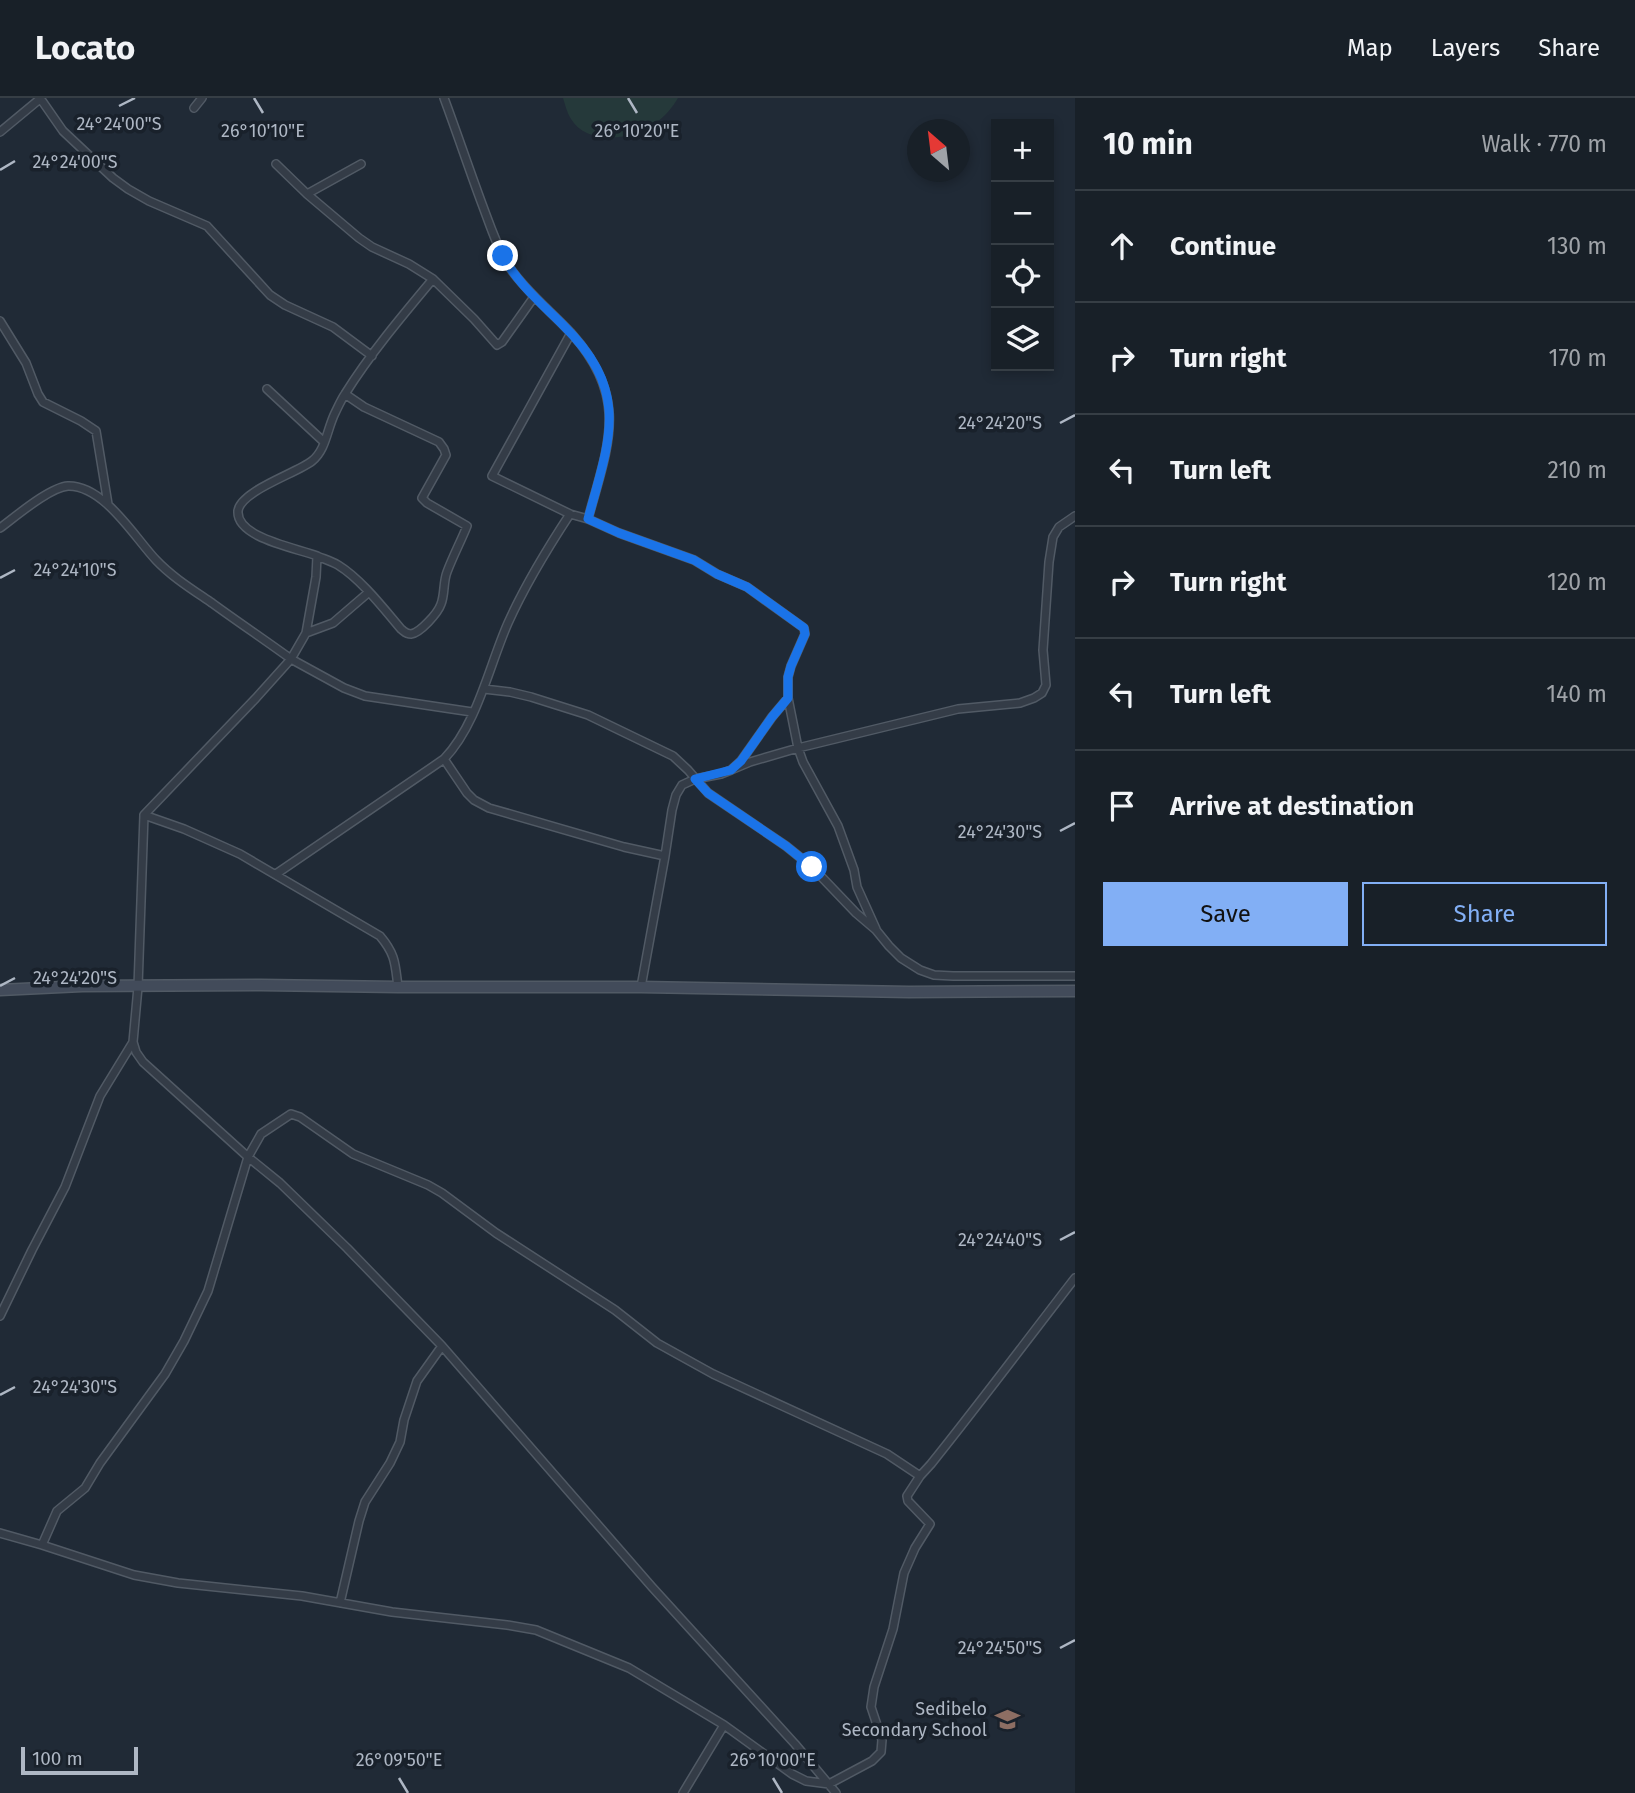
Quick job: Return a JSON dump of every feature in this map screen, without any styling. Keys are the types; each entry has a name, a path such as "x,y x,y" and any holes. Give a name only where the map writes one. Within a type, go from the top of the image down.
{"main road":[{"path":"0,990 82,986 261,985 398,988 641,987 909,992 1075,991"}],"street":[{"path":"0,132 41,98 63,131 113,178 149,201 207,226 270,295 285,305 333,327 372,356"},
{"path":"194,108 201,98"},
{"path":"444,98 508,265 589,355 605,385 610,405 610,421 603,466 588,519"},
{"path":"276,164 307,194 372,247 409,264 433,279 497,345 534,297"},
{"path":"307,194 361,164"},
{"path":"345,394 375,413 439,442 446,455 422,498 467,526 446,574 443,600 439,609 412,634 406,634 369,592 337,565 255,535 245,528 238,512 241,503 249,496 312,461 319,453 345,394 433,279"},
{"path":"0,321 26,363 43,402 96,431 108,504"},
{"path":"571,333 492,477 569,514 694,560 747,587 804,628 805,634 788,677 788,698 798,748 838,826 854,870 857,887 876,930"},
{"path":"267,389 324,442"},
{"path":"0,528 38,500 60,488 69,486 85,490 108,504 158,562 186,585 291,659 344,688 365,696 472,712"},
{"path":"276,874 444,758 454,748 463,735 484,689 496,651 510,620 537,567 569,514"},
{"path":"641,987 676,795 682,785 798,748 958,709 1020,703 1042,693 1046,685 1042,650 1053,537 1059,527 1075,516"},
{"path":"0,1316 65,1186 100,1096 132,1042 138,987 144,815 291,659 306,634 317,556"},
{"path":"306,634 334,623 369,592"},
{"path":"484,689 531,697 588,715 673,756 708,793 812,867 901,958 920,970 934,975 1075,976"},
{"path":"731,770 741,761 788,698"},
{"path":"444,758 467,793 489,808 624,847 665,856"},
{"path":"144,815 220,845 276,874 380,936 391,949 398,988"},
{"path":"132,1042 143,1062 280,1183 442,1346 836,1793"},
{"path":"42,1545 57,1511 85,1488 158,1384 184,1341 208,1291 248,1157 261,1134 291,1114 300,1117 353,1154 442,1193 496,1233 615,1310 657,1343 713,1374 887,1454 920,1476"},
{"path":"0,1533 134,1575 178,1583 302,1596 392,1612 536,1630 629,1668 724,1725 792,1774 806,1781 829,1784 872,1761 881,1752 882,1741 871,1707 874,1687 893,1629 904,1573 930,1524 908,1501 907,1496 1075,1278"},
{"path":"340,1603 365,1502 400,1442 416,1381 442,1346"},
{"path":"683,1793 724,1725"}],"green space":[{"path":"563,98 678,98 665,115 647,129 611,138 599,137 578,128 570,117"}],"place":[{"name":"Sedibelo Secondary School","path":"1007,1719"}],"route":[{"path":"503,256 514,274 589,355 605,385 610,405 610,421 603,466 588,519 694,560 747,587 804,628 805,634 788,677 788,698 741,761 731,770 695,779 708,793 812,867"}]}
